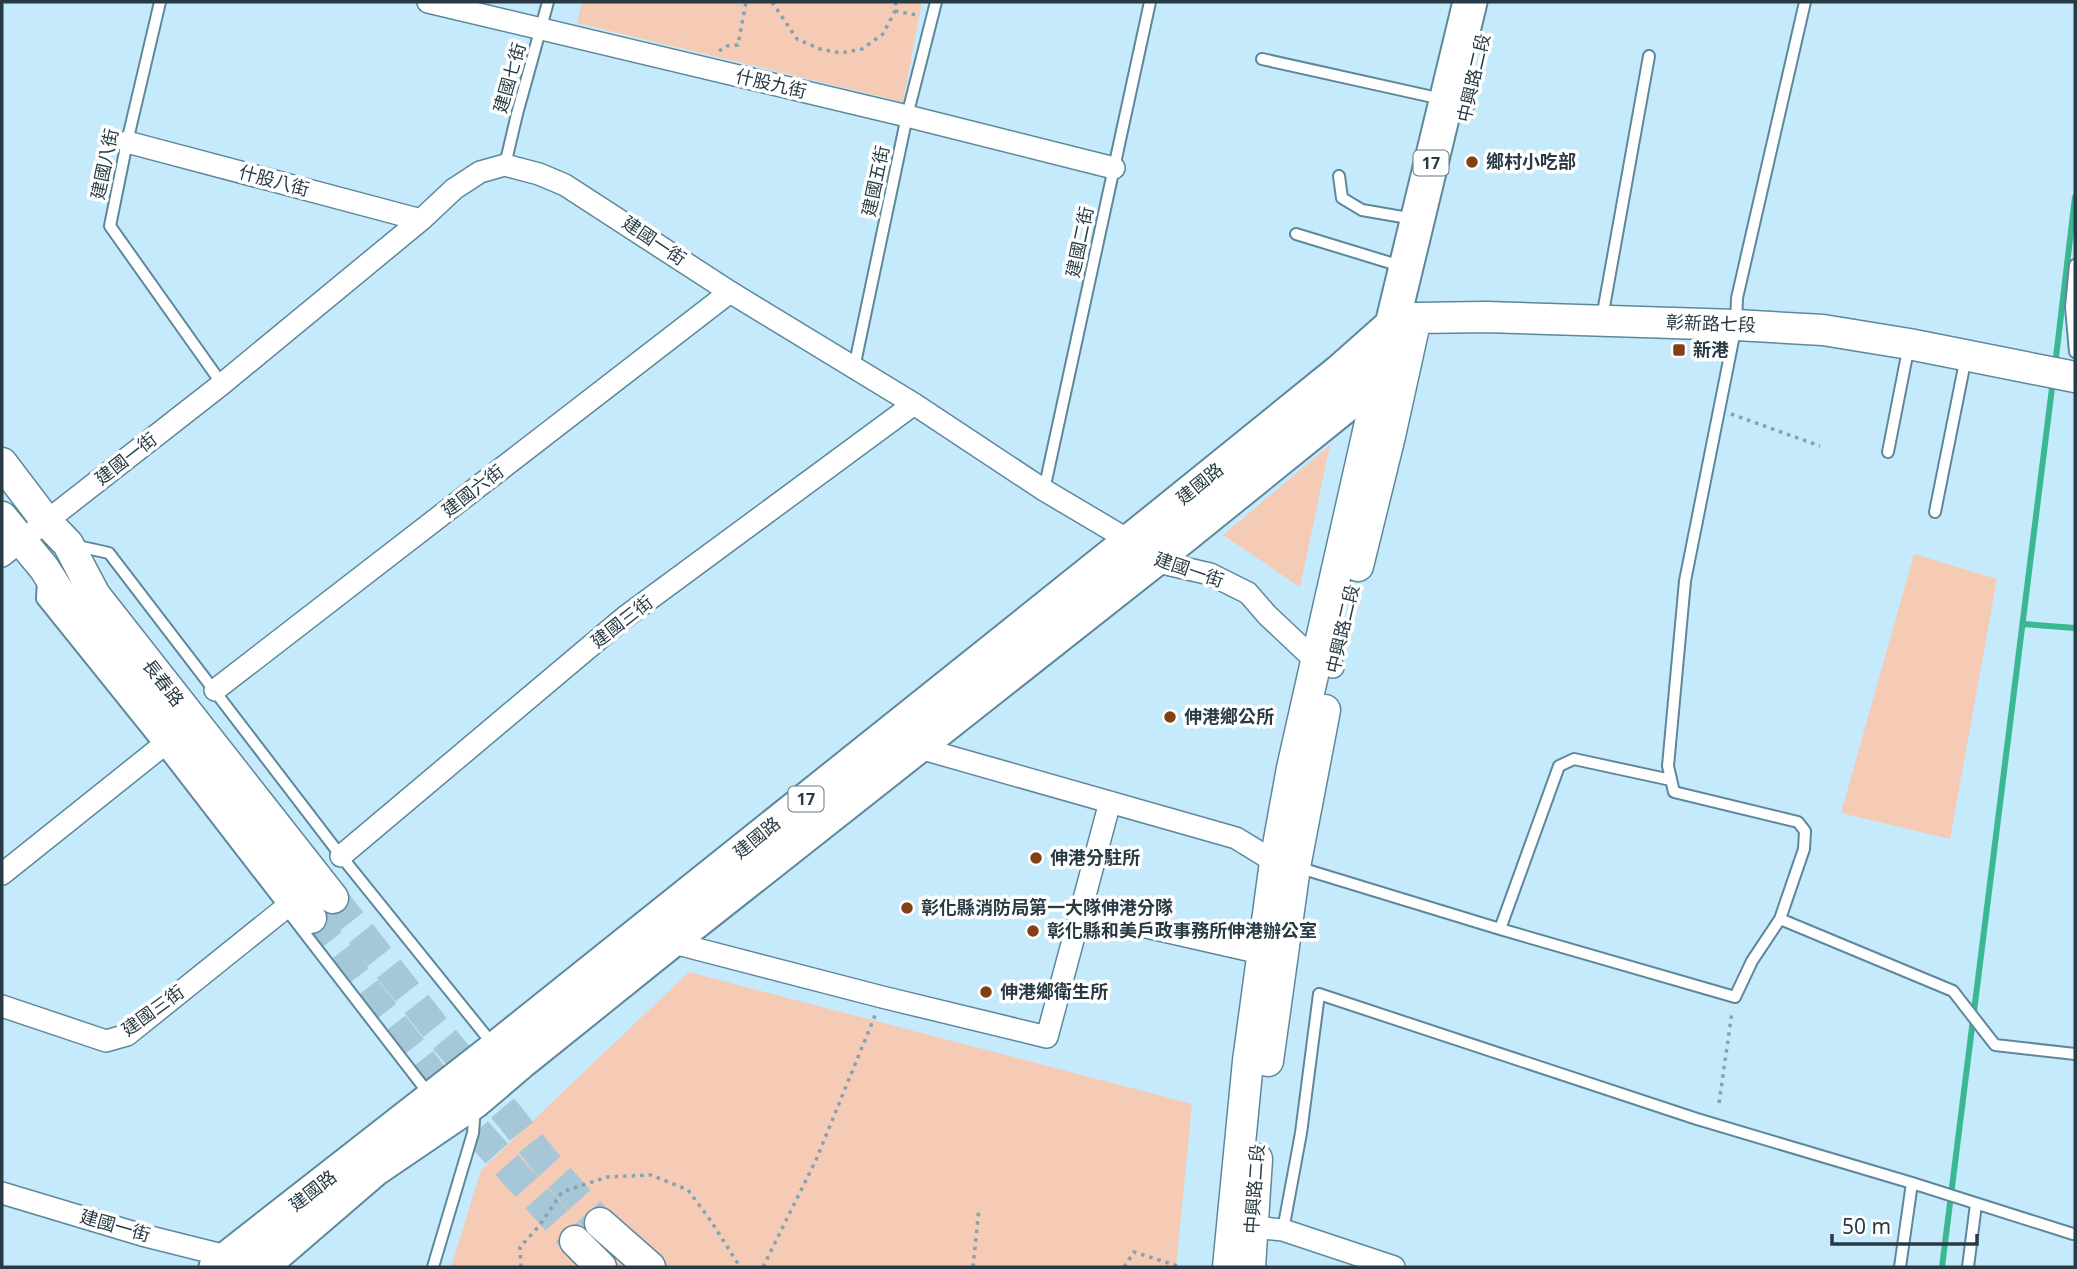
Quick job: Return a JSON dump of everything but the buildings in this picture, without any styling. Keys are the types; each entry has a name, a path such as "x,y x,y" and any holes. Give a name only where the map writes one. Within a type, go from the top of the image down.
{"main road":[{"name":"中興路二段","path":"1398,333 1428,264 1458,102 1470,2"},
{"name":"中興路二段","path":"1398,333 1406,268 1418,220 1492,2"},
{"name":"建國路","path":"261,1267 485,1074 1141,551 1345,406 1398,333"},
{"name":"建國路","path":"223,1262 432,1098 527,1056 916,747 1141,551"}],"street":[{"name":"什股九街","path":"428,2 1114,168"},
{"name":"什股八街","path":"127,142 421,220"},
{"name":"建國一街","path":"11,549 222,384 421,220 454,189 480,172 505,165 539,174 565,185 730,292 914,404 1141,551 1210,574 1248,593 1267,615 1325,664"},
{"name":"建國六街","path":"215,690 730,292"},
{"name":"彰新路七段","path":"1398,333 1486,317 1823,330 2075,377"},
{"name":"中興路二段","path":"1228,1267 1242,1224 1261,1113 1272,955 1285,865 1325,664 1398,333"},
{"name":"中興路二段","path":"1325,664 1390,436 1398,333"},
{"name":"建國三街","path":"341,856 625,617 914,404"},
{"name":"長春路","path":"2,463 46,521 68,544 95,595 333,898"},
{"name":"長春路","path":"2,517 11,549 44,568 298,913"},
{"path":"2,874 160,747"},
{"path":"916,747 1236,838 1285,865"},
{"path":"670,942 1047,1037 1110,802"},
{"path":"1080,912 1272,955"},
{"name":"建國三街","path":"2,1006 106,1041 127,1035 298,913"},
{"name":"建國一街","path":"2,1193 223,1262"},
{"path":"600,1223 650,1267"},
{"name":"中興路二段","path":"1242,1224 1250,1267"},
{"path":"1242,1224 1283,1230 1394,1267"},
{"path":"575,1241 601,1267"}],"lane":[{"name":"建國八街","path":"160,2 110,226 222,384"},
{"name":"建國七街","path":"505,165 548,2"},
{"name":"建國五街","path":"854,368 907,116 936,2"},
{"name":"建國二街","path":"1044,490 1150,2"},
{"path":"1285,865 1735,997 1752,961 1780,919 1804,849 1805,831 1798,822 1674,792 1668,766 1685,581 1736,325 1737,298 1805,2"},
{"path":"1601,320 1649,56"},
{"path":"1262,59 1458,102"},
{"path":"1339,176 1342,198 1362,210 1418,220"},
{"path":"1296,234 1406,268"},
{"path":"2075,265 2071,307 2075,352"},
{"path":"1888,452 1909,344"},
{"path":"1935,512 1967,355"},
{"path":"68,544 109,553 341,856 485,1074 473,1133 433,1267"},
{"path":"44,568 42,600 298,913 432,1098 485,1074"},
{"path":"1500,929 1559,766 1574,759 1671,780"},
{"path":"1780,919 1953,991 1995,1045 2075,1054"},
{"path":"1283,1230 1301,1133 1319,994 1697,1119 1917,1184 2073,1234"},
{"path":"1900,1267 1917,1184"},
{"path":"1968,1267 1976,1204"}],"path":[{"path":"738,45 746,2"},
{"path":"772,2 797,39 820,49 841,53 862,49 883,34 895,11 896,2"},
{"path":"895,11 932,18"},
{"path":"1719,410 1820,446"},
{"path":"763,1267 816,1160 882,997"},
{"path":"1719,1103 1735,997"},
{"path":"521,1267 520,1247 540,1225 562,1192 607,1177 651,1175 688,1190 740,1267"},
{"path":"973,1267 979,1209"},
{"path":"1124,1267 1134,1252 1181,1267"}],"shaded area":[{"path":"582,2 922,2 903,102 577,23"},
{"path":"1330,445 1300,587 1223,535"},
{"path":"1914,554 1997,579 1950,839 1841,813"},
{"path":"689,972 1192,1104 1176,1267 451,1267 481,1170"}],"waterway":[{"path":"2055,366 2075,197"},
{"path":"1942,1267 2053,380"},
{"path":"2023,624 2075,628"}],"tunnel":[{"path":"333,898 444,1039 547,1164 600,1223"},
{"path":"311,918 472,1126 575,1241"}],"place":[{"name":"鄉村小吃部","path":"1472,162"},
{"name":"新港","path":"1679,350"},
{"name":"伸港鄉公所","path":"1170,717"},
{"name":"伸港分駐所","path":"1036,858"},
{"name":"彰化縣消防局第一大隊伸港分隊","path":"907,908"},
{"name":"彰化縣和美戶政事務所伸港辦公室","path":"1033,931"},
{"name":"伸港鄉衛生所","path":"986,992"}]}
